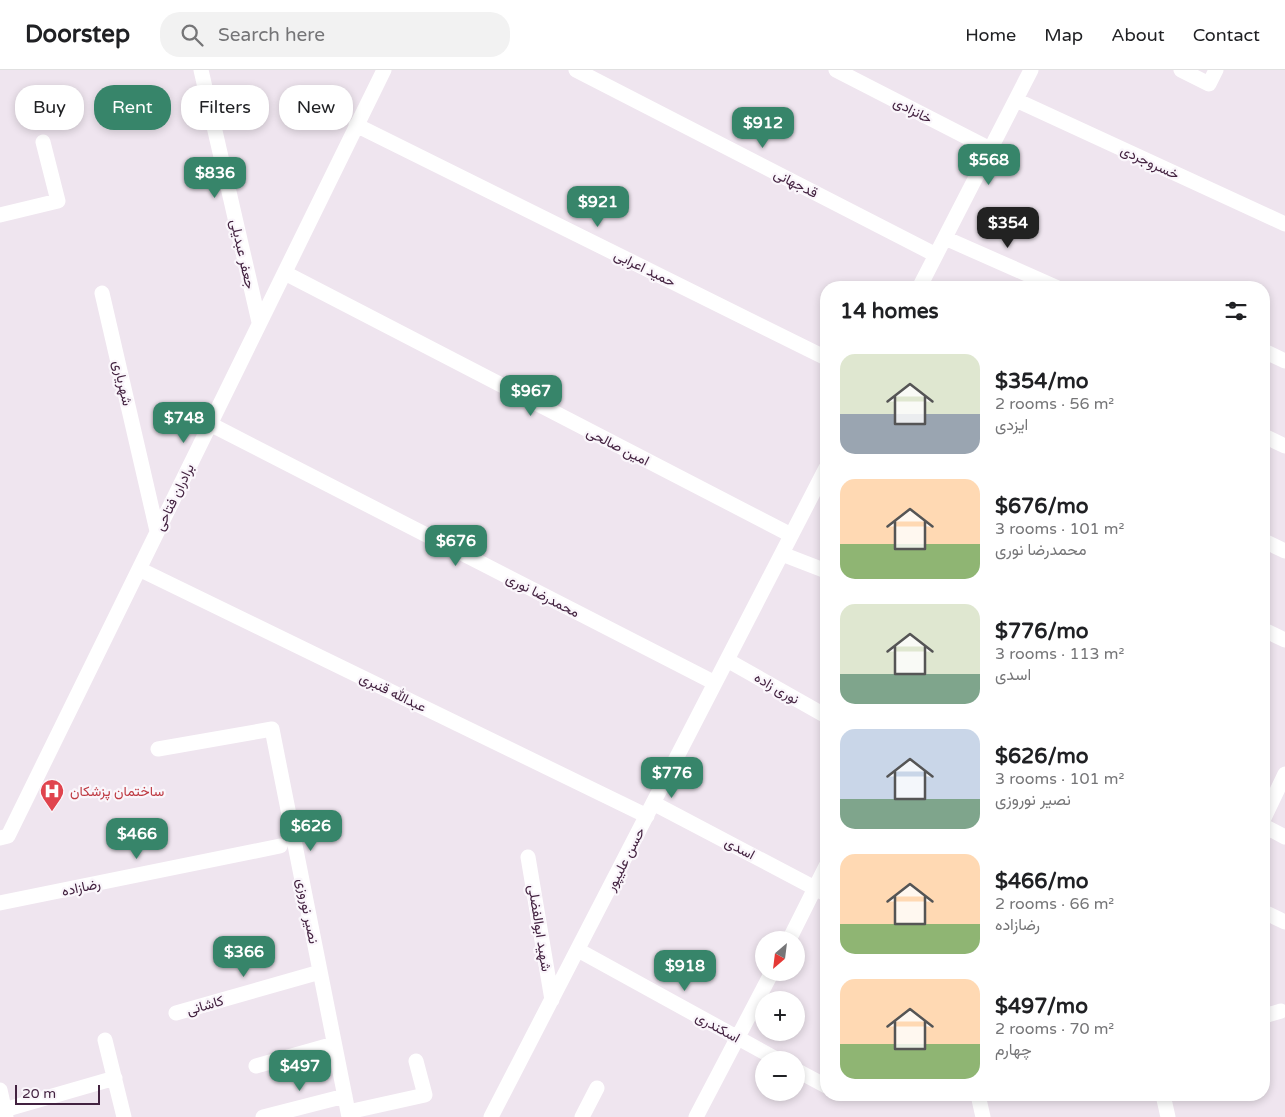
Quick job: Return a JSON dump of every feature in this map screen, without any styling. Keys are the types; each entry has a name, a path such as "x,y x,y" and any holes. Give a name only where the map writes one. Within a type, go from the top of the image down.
{"street":[{"name":"جعفر عبدیلی","path":"201,70 259,322"},
{"name":"برادران فتاحی","path":"0,838 8,836 384,70"},
{"name":"قدجهانی","path":"576,70 936,255"},
{"name":"خانزادی","path":"836,70 990,150"},
{"path":"923,281 1031,70"},
{"path":"1181,70 1213,77"},
{"name":"خسروجردی","path":"1016,100 1285,224"},
{"name":"حمید اعرابی","path":"356,125 820,355"},
{"path":"0,215 58,201 43,142"},
{"path":"945,238 1042,281"},
{"name":"امین صالحی","path":"285,273 791,535"},
{"name":"شهریاری","path":"102,293 157,531"},
{"path":"1270,354 1285,361"},
{"name":"محمدرضا نوری","path":"210,424 715,683"},
{"path":"1270,439 1285,446"},
{"name":"حسن علیپور","path":"491,1117 820,479"},
{"path":"1270,544 1285,551"},
{"path":"782,554 820,569"},
{"name":"عبدالله قنبری","path":"139,569 650,809"},
{"path":"1270,633 1285,640"},
{"name":"نوری زاده","path":"727,660 820,713"},
{"name":"نصیر نوروزی","path":"158,749 272,729 348,1115"},
{"path":"1270,793 1285,774"},
{"name":"اسدی","path":"650,809 820,891"},
{"path":"1270,829 1285,837"},
{"name":"رضازاده","path":"0,903 280,846"},
{"name":"شهید ابوالفضلی","path":"528,857 552,1000"},
{"path":"795,931 820,893"},
{"path":"1270,915 1285,922"},
{"name":"اسکندری","path":"578,950 762,1051"},
{"name":"کاشانی","path":"176,1013 320,972"},
{"path":"696,1117 768,981"},
{"path":"1270,1014 1282,1011"},
{"path":"105,1040 124,1117"},
{"path":"256,1066 334,1044"},
{"path":"348,1115 425,1095 416,1061"},
{"path":"805,1075 820,1083"},
{"path":"0,1090 5,1114 115,1078"},
{"path":"582,1117 598,1088"},
{"path":"263,1117 345,1096"},
{"path":"979,1101 983,1117"},
{"path":"1164,1101 1168,1117"}],"place":[{"name":"ساختمان پزشکان","path":"52,812"}]}
